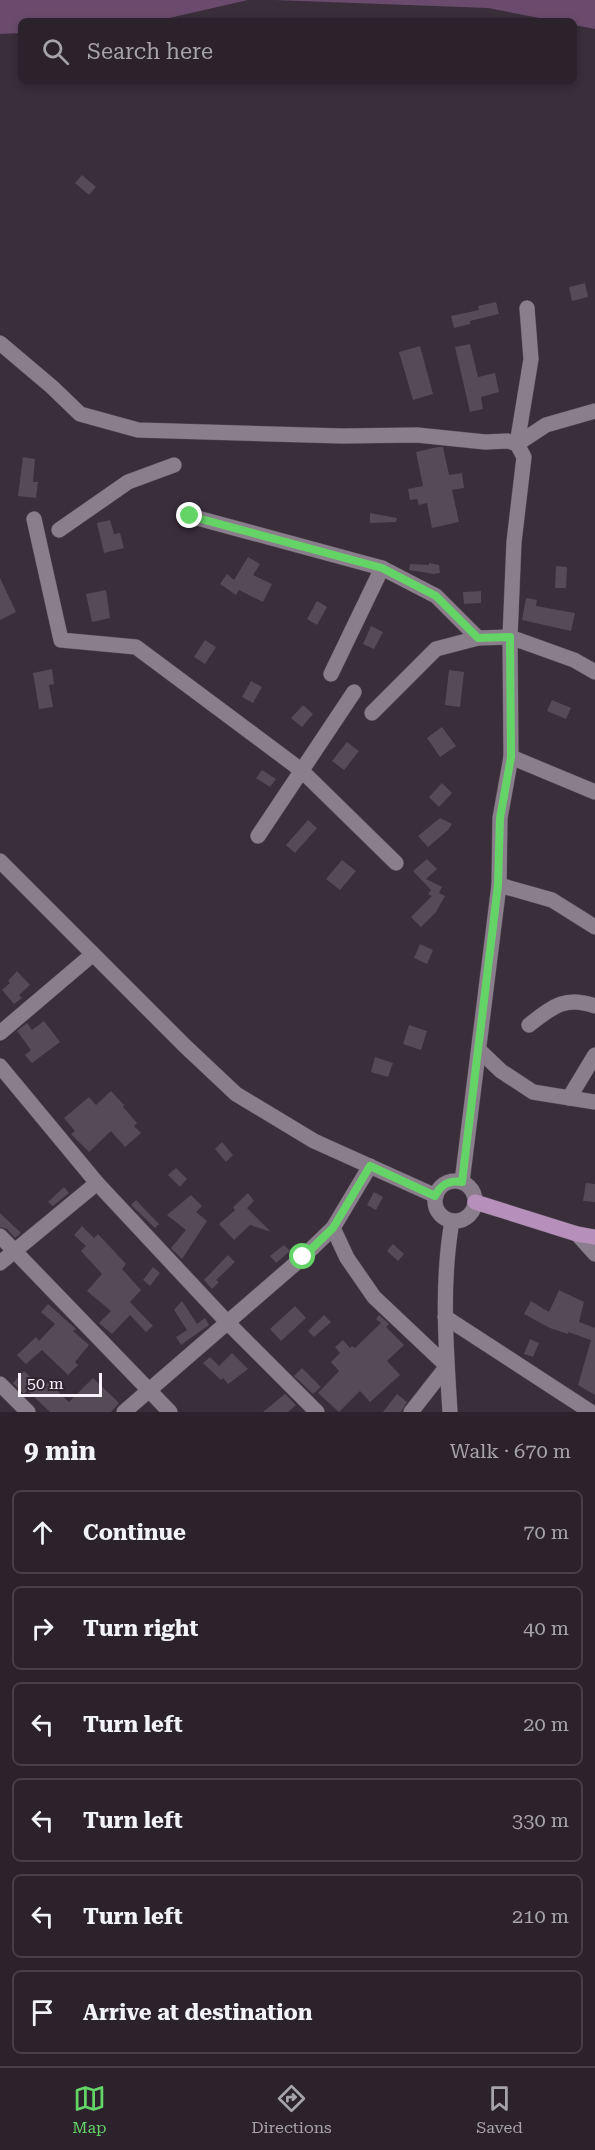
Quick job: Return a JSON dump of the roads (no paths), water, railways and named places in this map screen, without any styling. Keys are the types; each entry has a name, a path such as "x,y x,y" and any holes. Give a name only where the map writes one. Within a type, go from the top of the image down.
{"main road":[{"path":"475,1202 577,1234 595,1237"}],"street":[{"path":"462,1182 498,885 500,818 511,757 510,637 514,542 524,457 517,444 531,359 527,308"},
{"path":"0,343 80,414 138,430 342,436 417,435 485,442 508,441 517,444"},
{"path":"517,444 546,425 595,411"},
{"path":"58,530 128,482 174,465"},
{"path":"190,516 382,568 436,596 478,638"},
{"path":"34,519 61,640 136,647 301,770 396,863"},
{"path":"331,674 382,568"},
{"path":"372,713 436,649 478,638 510,637 574,660 595,672"},
{"path":"258,836 354,692"},
{"path":"511,757 595,792"},
{"path":"0,861 236,1094 314,1141 435,1196"},
{"path":"498,885 552,900 595,927"},
{"path":"0,1033 93,954"},
{"path":"529,1025 554,1005 581,1001 595,1006"},
{"path":"479,1050 501,1071 533,1092 595,1102"},
{"path":"568,1098 595,1055"},
{"path":"0,1066 97,1183 227,1322 317,1412"},
{"path":"124,1412 333,1228 370,1166"},
{"path":"462,1182 473,1192 475,1202 468,1216 452,1221 440,1215 435,1196 439,1188 446,1183 462,1182"},
{"path":"0,1263 97,1183"},
{"path":"450,1412 445,1317 446,1253 452,1221"},
{"path":"333,1228 347,1258 374,1297 447,1366"},
{"path":"577,1234 595,1254"},
{"path":"0,1236 170,1412"},
{"path":"445,1317 591,1412"},
{"path":"411,1412 447,1366"},
{"path":"0,1384 28,1412"}]}
